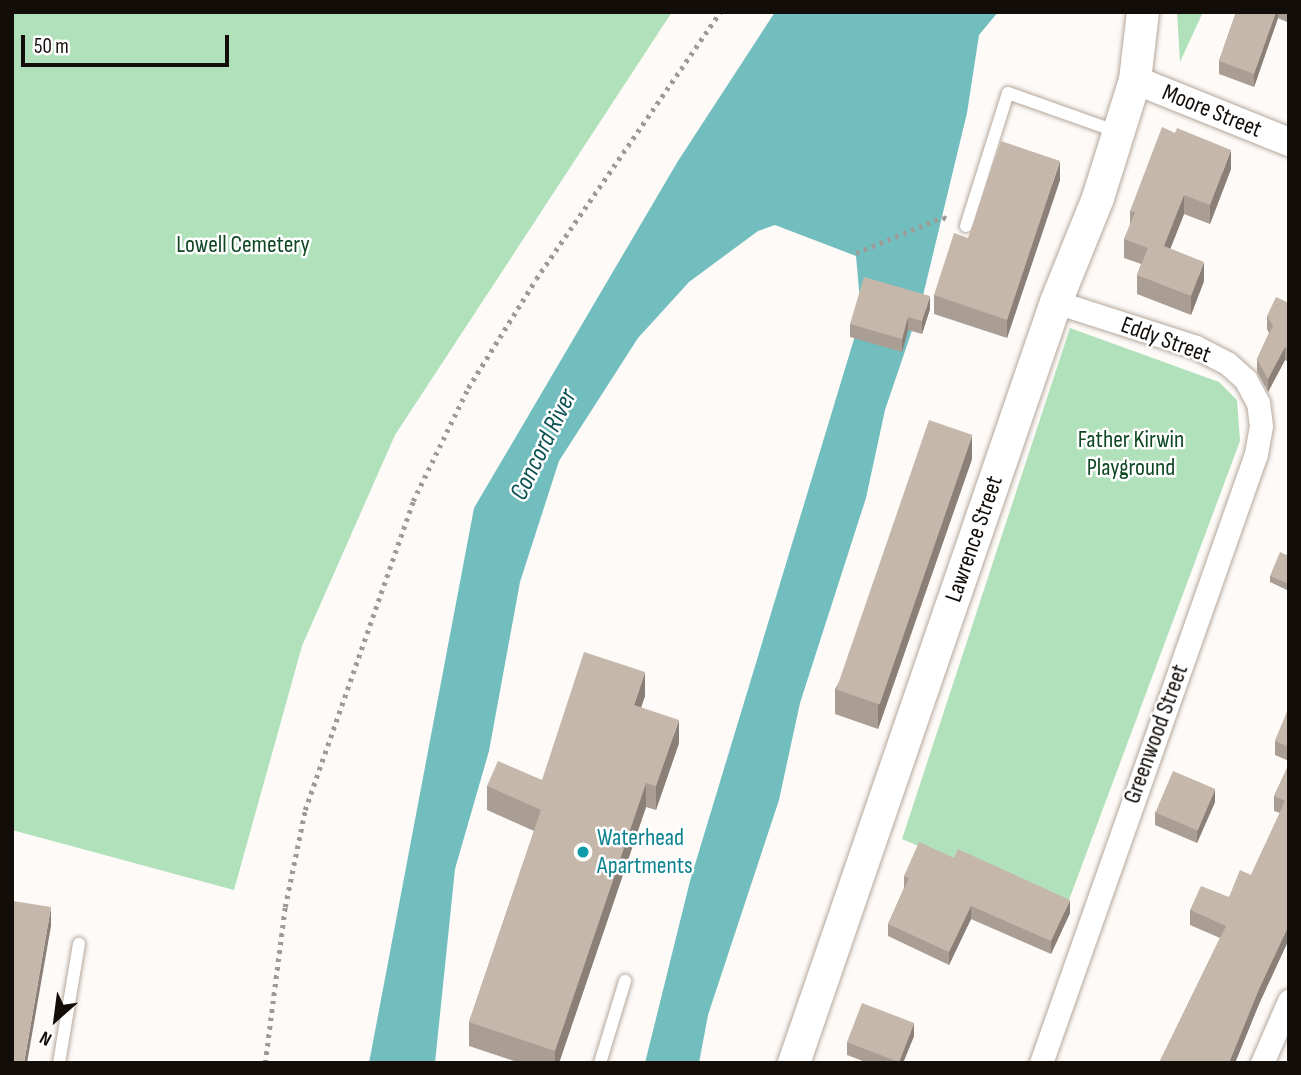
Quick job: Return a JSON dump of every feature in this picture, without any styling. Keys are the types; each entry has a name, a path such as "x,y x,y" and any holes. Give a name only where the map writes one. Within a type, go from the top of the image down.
{"main road":[{"name":"Lawrence Street","path":"794,1063 1056,302 1098,198 1135,80 1143,12"}],"street":[{"name":"Moore Street","path":"1135,80 1289,142"},
{"name":"Eddy Street","path":"1056,302 1217,358 1246,380 1258,403"},
{"name":"Greenwood Street","path":"1041,1063 1256,454 1258,403"},
{"path":"1262,1063 1289,1001"}],"lane":[{"path":"965,226 1008,93 1119,132"},
{"path":"59,1063 79,944"},
{"path":"600,1063 625,981"}],"path":[{"path":"265,1063 285,907 305,810 413,502 468,388 536,279 720,12"},
{"path":"856,253 943,217"}],"green space":[{"name":"Lowell Cemetery","path":"12,12 672,12 395,435 302,646 234,890 12,830"},
{"path":"1177,12 1203,12 1180,62"},
{"name":"Father Kirwin Playground","path":"1070,328 1219,382 1237,400 1240,441 1066,908 902,839"}],"water":[{"name":"Concord River","path":"775,12 998,12 979,35 967,113 921,304 885,410 866,498 800,703 779,800 708,1015 699,1063 645,1063 690,881 854,339 860,301 856,256 775,225 758,231 689,282 638,338 559,461 520,582 489,751 455,869 435,1063 369,1063 474,508 678,161"}],"building":[{"path":"1236,12 1276,12 1254,74 1219,61"},
{"path":"1162,127 1175,133 1177,128 1231,150 1210,205 1184,195 1164,246 1204,262 1191,296 1137,275 1148,248 1124,239 1135,212 1130,211"},
{"path":"1001,141 1060,161 1007,320 934,295 954,233 968,238"},
{"path":"864,277 930,296 922,321 908,317 902,339 850,324"},
{"path":"1276,297 1289,303 1289,349 1285,347 1268,379 1257,359 1273,326 1267,316"},
{"path":"929,420 972,435 880,704 836,689"},
{"path":"1280,552 1289,556 1289,584 1270,576"},
{"name":"Waterhead Apartments","path":"584,652 645,672 634,705 679,720 656,786 646,783 555,1051 469,1022 541,810 487,786 498,761 542,780"},
{"path":"1289,709 1289,747 1275,741"},
{"path":"1289,764 1289,925 1229,1063 1159,1063 1226,926 1190,910 1201,886 1229,897 1240,870 1251,875 1285,801 1274,796"},
{"path":"1173,771 1215,789 1198,830 1155,812"},
{"path":"919,842 954,858 958,849 1070,900 1051,941 971,906 949,952 888,924 909,878 904,876"},
{"path":"13,901 51,907 24,1063 12,1063"},
{"path":"862,1003 914,1023 899,1062 847,1042"}],"place":[{"name":"Waterhead Apartments","path":"583,852"}]}
